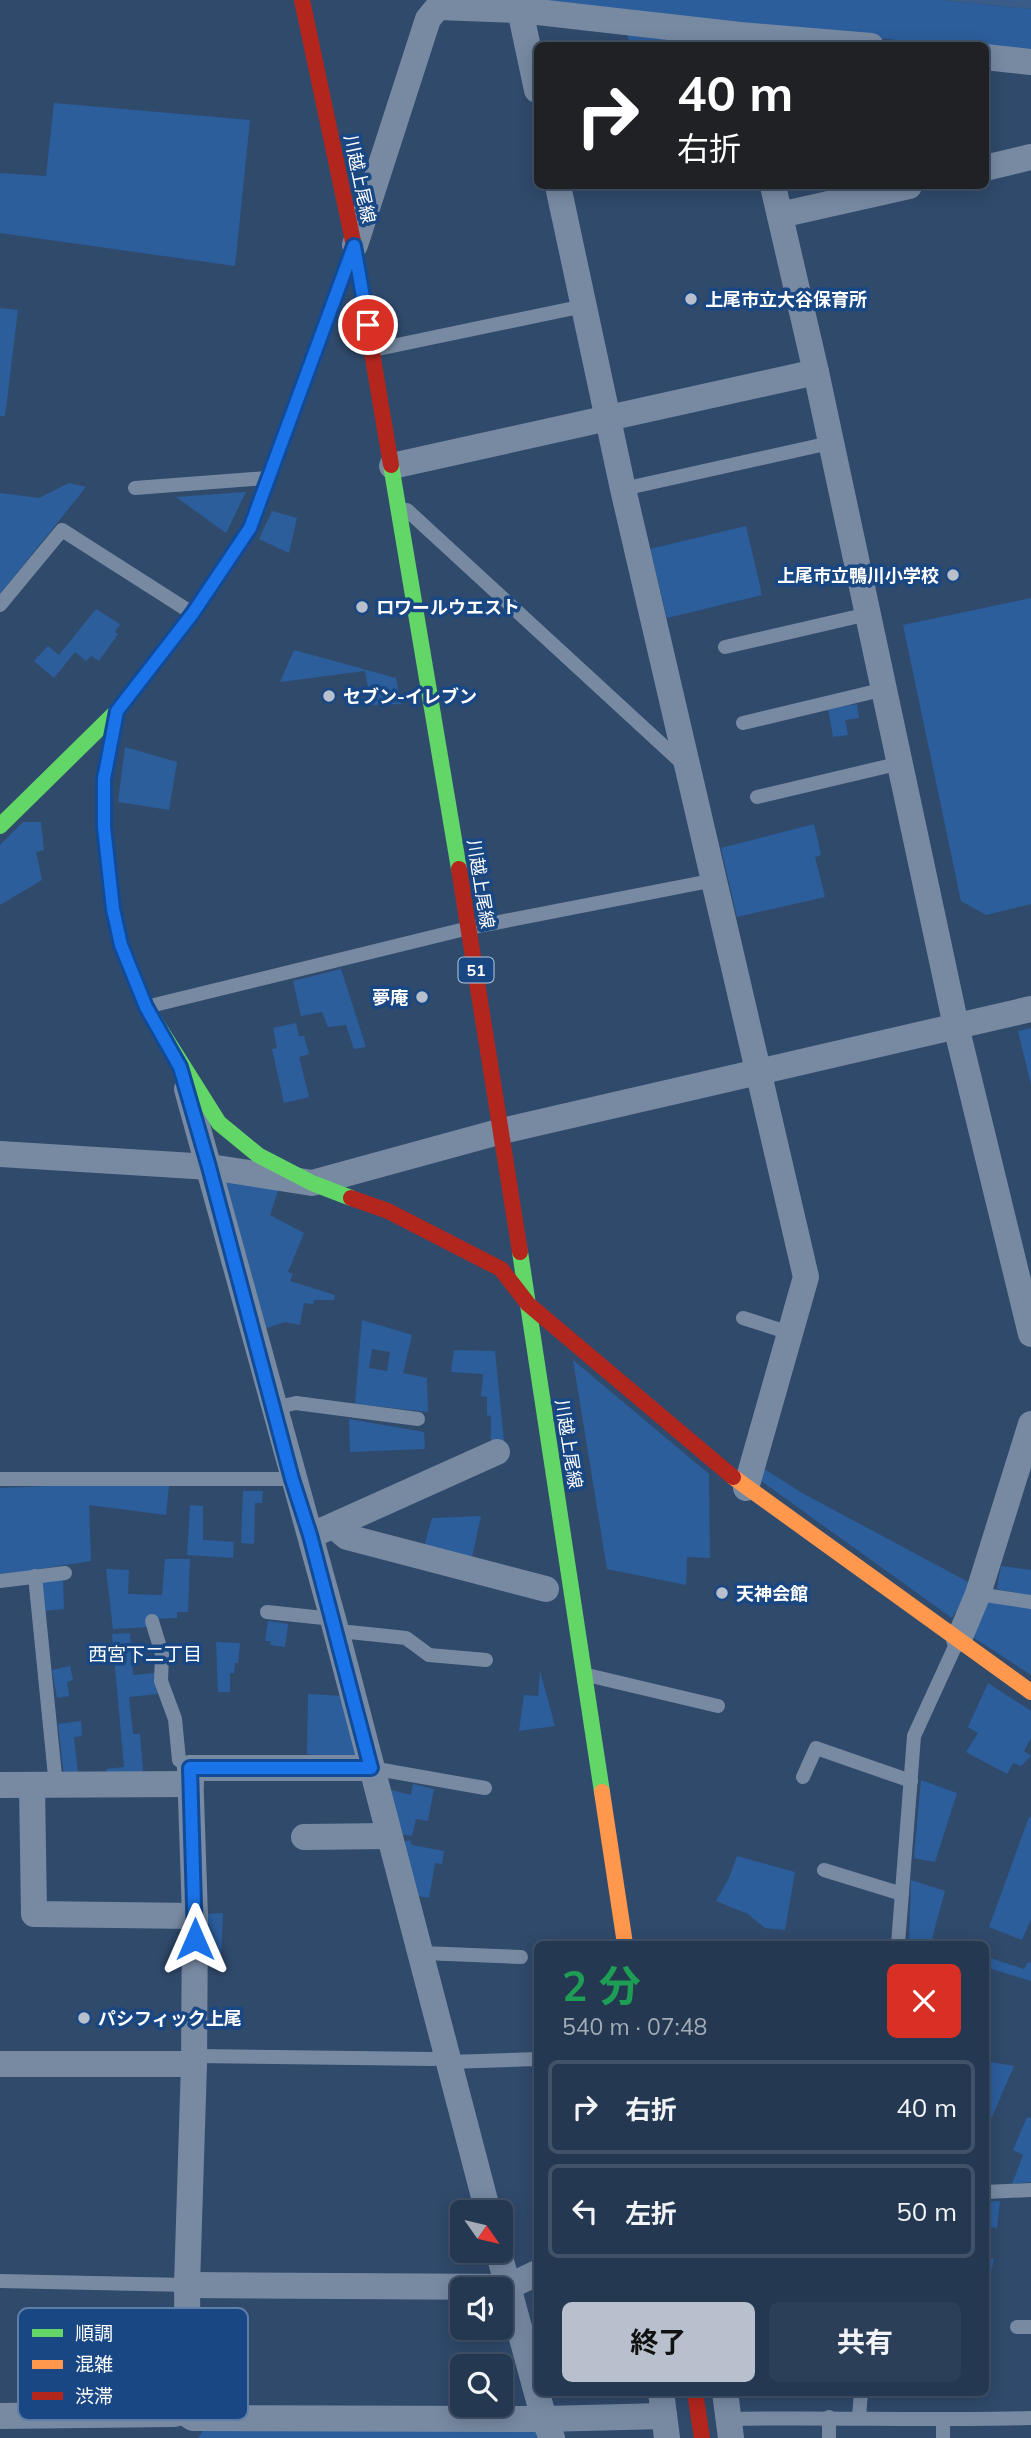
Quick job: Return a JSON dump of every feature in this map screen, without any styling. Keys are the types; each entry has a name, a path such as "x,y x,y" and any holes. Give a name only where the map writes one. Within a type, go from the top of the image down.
{"street":[{"name":"川越上尾線","path":"302,0 354,246 469,928 625,1941"},
{"path":"0,826 117,711 193,613 250,528 354,246 428,19 438,7 520,10 742,40 785,42"},
{"path":"520,10 534,76"},
{"path":"989,57 1031,62"},
{"path":"989,167 1031,157"},
{"path":"559,189 623,489 806,1277 746,1488"},
{"path":"774,189 816,372 956,1026 1031,1334"},
{"path":"780,215 896,189"},
{"path":"392,466 816,372"},
{"path":"117,711 104,779 104,827 108,874 121,945 146,1007 180,1067 219,1123 258,1155 312,1183 388,1211 501,1269 528,1304 746,1488 1031,1692"},
{"path":"0,1154 209,1167 312,1183 502,1131 1031,1009"},
{"path":"180,1067 292,1479 322,1531 334,1627 485,2200"},
{"path":"959,1639 978,1594 1031,1424"},
{"path":"322,1531 497,1452"},
{"path":"322,1531 546,1589"},
{"path":"0,1785 44,1786 371,1768"},
{"path":"187,2308 194,2060 195,1916 191,1776"},
{"path":"44,1786 34,1914 195,1916"},
{"path":"304,1837 389,1836"},
{"path":"0,2064 194,2060"},
{"path":"513,2285 534,2274"},
{"path":"187,2285 450,2287"},
{"path":"513,2305 534,2379"},
{"path":"539,2396 548,2428"},
{"path":"696,2396 702,2438"},
{"path":"726,2396 730,2428"},
{"path":"189,2422 548,2428 664,2415"},
{"path":"0,2416 18,2416"}],"lane":[{"path":"372,351 584,306"},
{"path":"623,489 830,443"},
{"path":"135,488 268,478"},
{"path":"398,502 689,770"},
{"path":"0,605 62,530 193,613"},
{"path":"725,647 868,614"},
{"path":"743,723 885,689"},
{"path":"757,797 901,763"},
{"path":"146,1007 469,928 715,880"},
{"path":"743,1318 790,1333"},
{"path":"274,1408 296,1403 418,1419"},
{"path":"0,1479 292,1479"},
{"path":"0,1581 65,1573"},
{"path":"35,1576 44,1786"},
{"path":"978,1594 1031,1602"},
{"path":"267,1612 349,1632 406,1638 429,1656 486,1660"},
{"path":"152,1621 162,1654 161,1681 175,1719 179,1760 191,1776"},
{"path":"898,1941 914,1736 959,1639"},
{"path":"584,1675 718,1706"},
{"path":"803,1777 816,1748 911,1781"},
{"path":"371,1768 485,1788"},
{"path":"824,1870 902,1894"},
{"path":"422,1953 521,1957"},
{"path":"194,2060 534,2059"},
{"path":"989,2192 1031,2190"},
{"path":"0,2281 187,2285"},
{"path":"859,2417 861,2396"},
{"path":"828,2417 829,2438"},
{"path":"730,2428 828,2417 943,2421 1031,2418"},
{"path":"943,2421 943,2438"}],"shaded area":[{"path":"537,0 941,0 1031,9 1031,56 989,47 989,42 913,42"},
{"path":"941,0 1031,0 1031,9"},
{"path":"626,28 715,42 629,42"},
{"path":"54,103 250,120 235,266 0,233 0,173 46,176"},
{"path":"0,308 18,310 5,416 0,416"},
{"path":"69,483 86,487 0,594 0,493 39,498"},
{"path":"246,492 226,533 176,497"},
{"path":"272,511 297,518 289,553 259,539"},
{"path":"746,526 762,595 667,618 650,549"},
{"path":"1031,598 1031,904 986,915 961,901 903,625"},
{"path":"96,609 120,624 115,632 118,634 99,661 91,656 86,661 75,652 54,678 34,661 48,646 59,655"},
{"path":"294,650 396,678 401,704 371,705 365,671 280,682"},
{"path":"857,704 859,718 845,720 848,735 833,737 828,708"},
{"path":"125,747 177,762 169,810 118,802"},
{"path":"23,822 41,822 44,850 36,852 42,880 0,905 0,845"},
{"path":"814,824 821,855 815,857 825,897 737,917 721,848"},
{"path":"341,969 366,1047 354,1049 346,1025 328,1027 322,1012 301,1016 293,981"},
{"path":"296,1023 299,1036 304,1036 309,1054 299,1057 309,1097 284,1103 272,1049 277,1048 273,1028"},
{"path":"1031,1028 1031,1085 1018,1031"},
{"path":"223,1178 279,1188 270,1215 304,1233 288,1272 293,1274 290,1281 335,1295 334,1300 304,1303 300,1325 285,1322 261,1330"},
{"path":"362,1320 412,1335 403,1373 427,1378 428,1412 355,1404","holes":["372,1349 390,1352 387,1371 369,1368"]},
{"path":"454,1350 495,1351 504,1442 491,1444 491,1416 487,1415 487,1397 481,1396 483,1374 451,1372"},
{"path":"573,1360 709,1474 710,1558 687,1557 686,1585 607,1569"},
{"path":"349,1419 424,1432 425,1449 350,1452"},
{"path":"761,1467 804,1494 972,1584 952,1618 757,1478"},
{"path":"70,1485 169,1486 166,1515 89,1505 91,1561 0,1575 0,1488"},
{"path":"243,1491 263,1491 262,1503 255,1503 254,1544 241,1543"},
{"path":"190,1505 203,1506 203,1540 234,1542 233,1558 187,1555"},
{"path":"481,1516 471,1562 423,1550 432,1518"},
{"path":"165,1559 190,1559 188,1612 177,1612 177,1618 147,1619 147,1627 113,1629 106,1569 129,1570 128,1594 162,1595"},
{"path":"1001,1566 1031,1570 1031,1596 997,1589"},
{"path":"63,1578 64,1609 44,1611 41,1581"},
{"path":"984,1602 1031,1606 1031,1675 970,1635"},
{"path":"268,1621 288,1624 285,1647 270,1645 271,1641 265,1641"},
{"path":"130,1633 133,1675 155,1673 157,1694 129,1697 133,1734 140,1734 143,1771 107,1774 106,1769 124,1767 112,1634"},
{"path":"216,1642 240,1643 238,1663 235,1663 234,1673 230,1673 230,1692 218,1692"},
{"path":"70,1666 73,1680 67,1682 69,1696 57,1698 52,1670"},
{"path":"540,1671 555,1726 519,1731 524,1695 538,1696"},
{"path":"988,1683 1031,1711 1031,1738 1024,1751 1031,1756 1021,1766 1013,1763 1007,1774 966,1752 978,1733 968,1727"},
{"path":"308,1694 344,1696 359,1759 307,1754"},
{"path":"81,1721 82,1736 74,1737 78,1774 64,1776 58,1724"},
{"path":"921,1780 957,1793 935,1862 914,1858"},
{"path":"413,1784 434,1789 428,1821 416,1819 412,1836 400,1834 391,1790 411,1795"},
{"path":"1029,1817 1031,1919 1022,1940 989,1927"},
{"path":"410,1840 412,1845 444,1851 442,1864 435,1863 429,1898 414,1895 403,1842"},
{"path":"737,1856 795,1872 785,1930 765,1928 748,1914 716,1901"},
{"path":"911,1880 945,1891 932,1938 934,1941 909,1941"},
{"path":"223,1913 221,1959 206,1959 204,1914"},
{"path":"989,1960 1024,1969 1028,1962 1031,1963 1031,1981 989,1968"},
{"path":"989,2062 1014,2066 989,2124"},
{"path":"1027,2117 1031,2118 1031,2182 1012,2184 1023,2155 1013,2150"},
{"path":"1000,2201 997,2228 991,2227 989,2247 989,2202"},
{"path":"989,2257 994,2259 989,2282"},
{"path":"17,2357 18,2357 18,2389"},
{"path":"207,2425 537,2426 542,2438 198,2438"}],"traffic: fast":[{"path":"391,465 459,869"},
{"path":"0,826 117,711 193,613 234,552"},
{"path":"117,711 104,779 104,827 113,910 121,945 146,1007 219,1123 258,1155 312,1183 351,1198"},
{"path":"520,1252 602,1792"}],"traffic: slow":[{"path":"234,552 250,528 354,246"},
{"path":"733,1477 1031,1692"},
{"path":"602,1792 625,1941"}],"traffic: jam":[{"path":"302,0 354,246 391,465"},
{"path":"459,869 520,1252"},
{"path":"351,1198 388,1211 501,1269 528,1304 733,1477"},
{"path":"696,2396 702,2438"}],"place":[{"name":"上尾市立大谷保育所","path":"691,299"},
{"name":"上尾市立鴨川小学校","path":"953,575"},
{"name":"ロワールウエスト","path":"362,607"},
{"name":"セブン-イレブン","path":"329,696"},
{"name":"夢庵","path":"422,997"},
{"name":"天神会館","path":"722,1593"},
{"name":"パシフィック上尾","path":"84,2018"}],"district":[{"name":"西宮下二丁目","path":"145,1654"}],"route":[{"path":"195,1939 190,1768 371,1768 310,1535 292,1479 180,1067 146,1007 121,945 108,874 104,779 117,711 193,613 250,528 354,246 368,325"}]}
